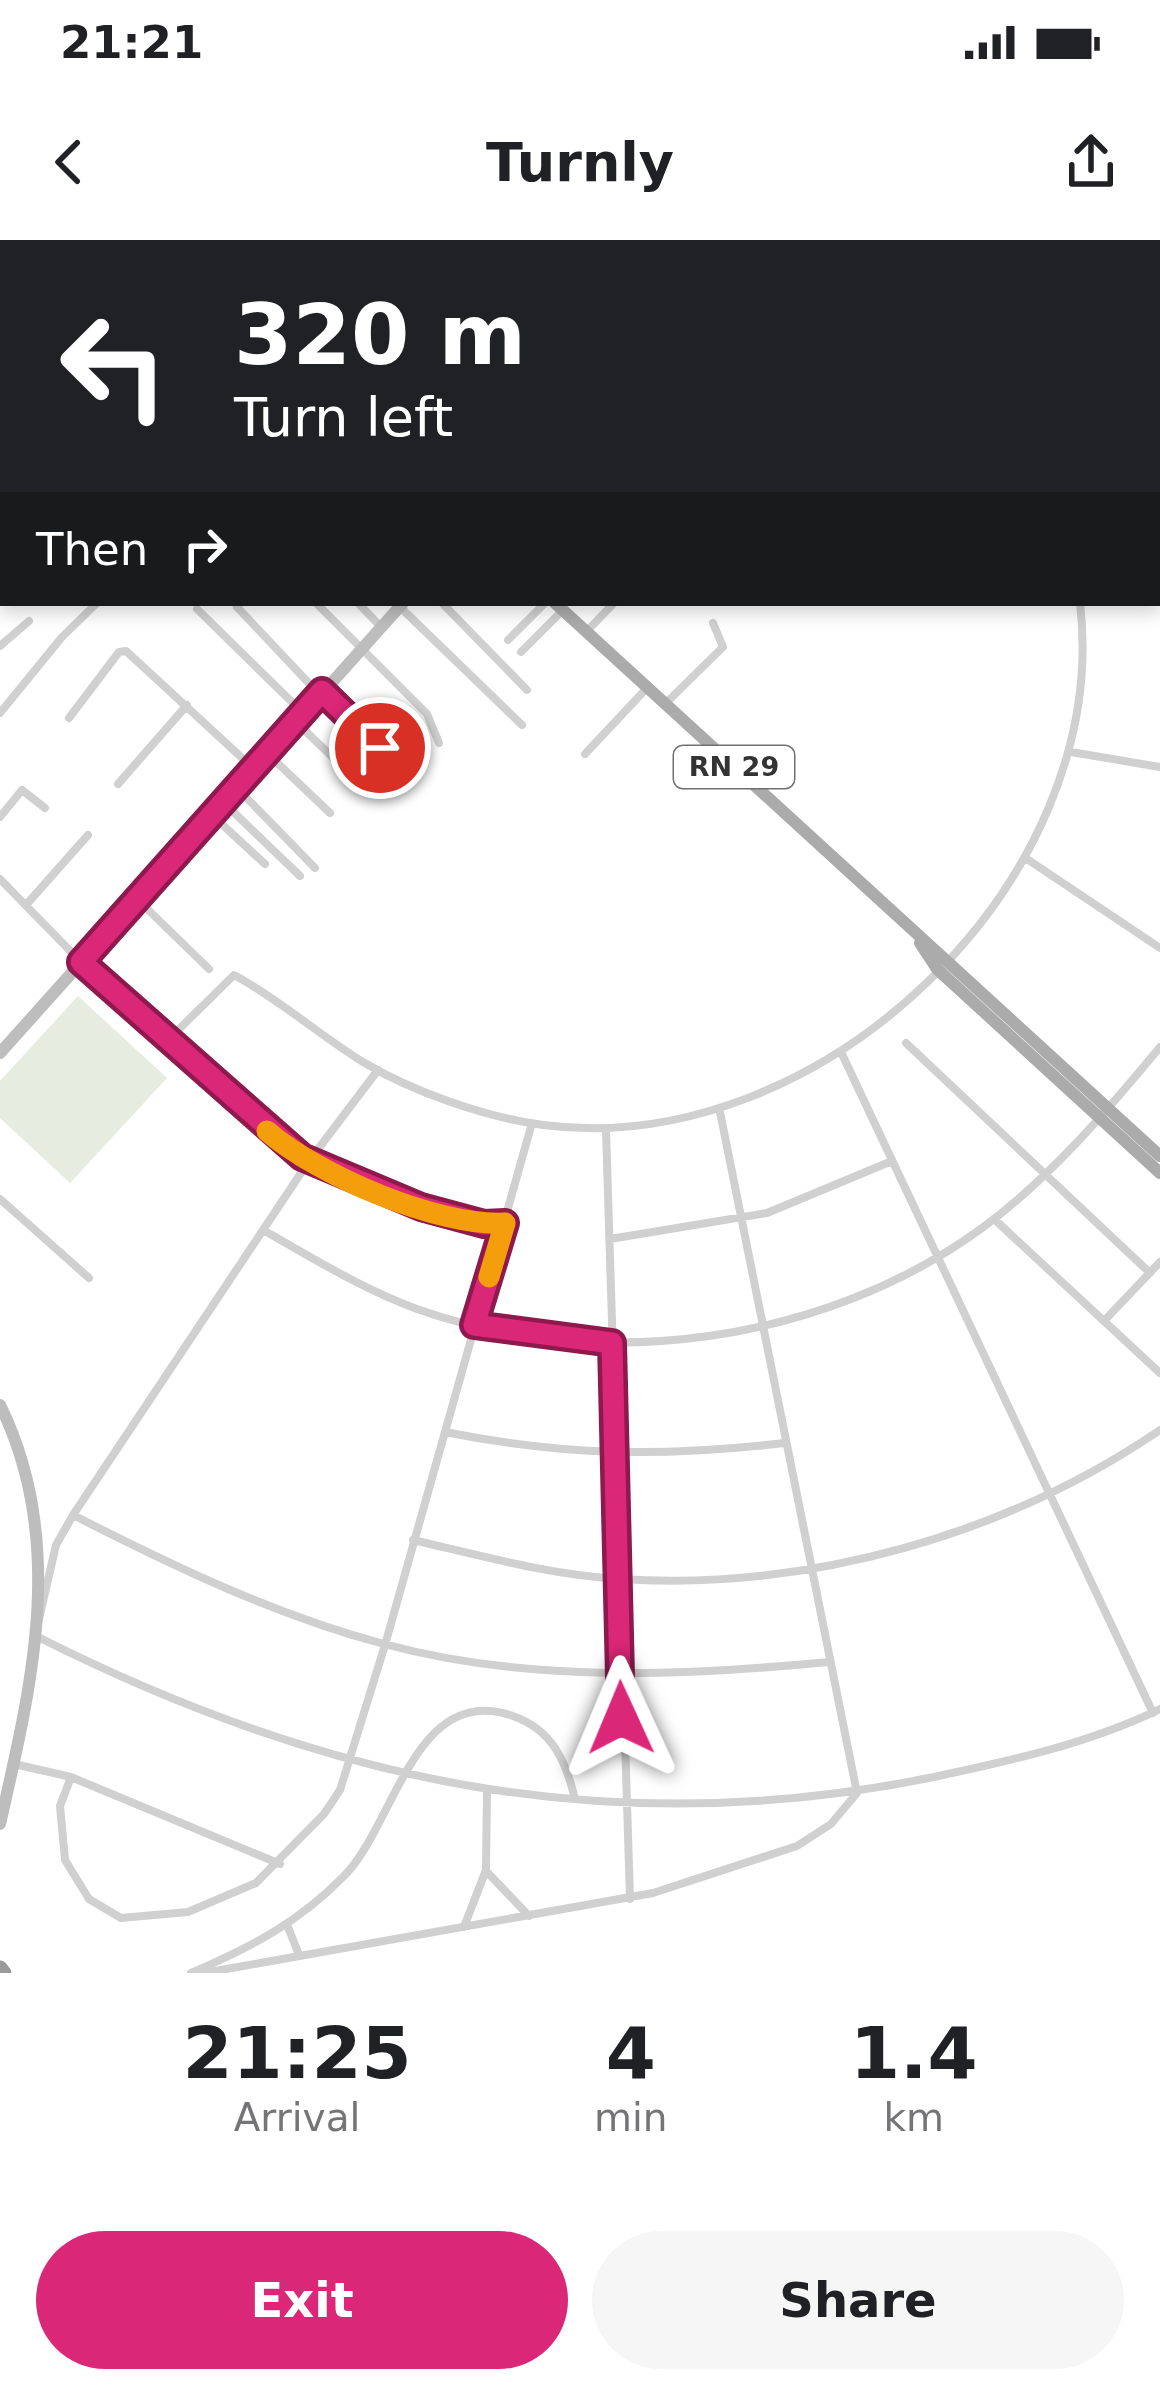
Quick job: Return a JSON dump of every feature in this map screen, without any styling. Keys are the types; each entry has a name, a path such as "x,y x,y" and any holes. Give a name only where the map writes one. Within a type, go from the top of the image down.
{"main road":[{"path":"0,1052 401,606"},
{"name":"RN 29","path":"559,607 913,932 941,964 1104,1112 1160,1156"},
{"name":"RN 29","path":"1104,1112 1160,1173"},
{"path":"0,1405 37,1516 39,1618 0,1824"}],"street":[{"path":"0,713 94,606"},
{"path":"319,606 427,714 440,743"},
{"path":"361,606 382,628"},
{"path":"403,606 522,725"},
{"path":"445,606 527,690"},
{"path":"508,640 541,606"},
{"path":"586,632 611,606"},
{"path":"167,1040 234,975 378,1070 532,1123 606,1130 720,1112 841,1052 941,964 1027,859 1071,752 1083,661 1080,606"},
{"path":"237,607 380,748"},
{"path":"521,652 559,607"},
{"path":"197,609 347,771"},
{"path":"0,646 28,621"},
{"path":"665,704 724,647 713,623"},
{"path":"69,718 119,652 126,651 254,768"},
{"path":"584,754 646,688"},
{"path":"118,784 188,705"},
{"path":"1071,752 1160,767"},
{"path":"267,753 330,813"},
{"path":"237,788 315,868"},
{"path":"0,817 27,790 45,808"},
{"path":"224,803 300,876"},
{"path":"213,816 265,864"},
{"path":"26,905 88,836"},
{"path":"1027,859 1160,948"},
{"path":"0,879 81,962 271,1135 309,1160 421,1207 484,1224 505,1223"},
{"path":"137,898 209,969"},
{"path":"906,1042 1150,1273"},
{"path":"263,1230 370,1290 474,1325 612,1343 693,1338 762,1325 858,1294 938,1257 994,1219 1104,1112 1160,1047"},
{"path":"38,1637 189,1708 350,1762 487,1790 623,1803 856,1793 1029,1754 1156,1711 1047,1497 841,1052"},
{"path":"39,1618 56,1545 73,1515 309,1160 378,1070"},
{"path":"720,1112 856,1793"},
{"path":"71,1777 61,1805 65,1860 89,1899 121,1918 188,1912 256,1883 280,1864 324,1814 350,1762 386,1645 532,1123"},
{"path":"606,1130 622,1580 623,1803 630,1899"},
{"path":"610,1239 741,1220 821,1195 892,1161"},
{"path":"0,1199 89,1278"},
{"path":"994,1219 1160,1372"},
{"path":"1104,1321 1160,1262"},
{"path":"413,1540 508,1563 622,1580 809,1568 916,1544 1047,1497 1160,1430"},
{"path":"445,1432 523,1448 616,1456 784,1443"},
{"path":"73,1515 194,1575 386,1645 620,1676 829,1662"},
{"path":"191,1973 285,1929 363,1856 431,1734 460,1715 492,1711 522,1720 549,1738 566,1766 575,1799"},
{"path":"14,1764 71,1777 280,1864"},
{"path":"464,1928 486,1870 487,1790"},
{"path":"204,1973 279,1950 299,1955 630,1899 797,1846 831,1824 856,1793"},
{"path":"486,1870 529,1916"},
{"path":"279,1950 285,1929"},
{"path":"285,1929 299,1955"}],"shaded area":[{"path":"78,996 167,1078 70,1183 0,1118 0,1081"}],"slow traffic":[{"path":"267,1131 302,1157 372,1189 458,1218 505,1223 489,1277"}],"route":[{"path":"380,748 322,691 81,962 271,1135 302,1157 421,1207 484,1224 505,1223 474,1325 612,1343 622,1580 621,1718"}]}
